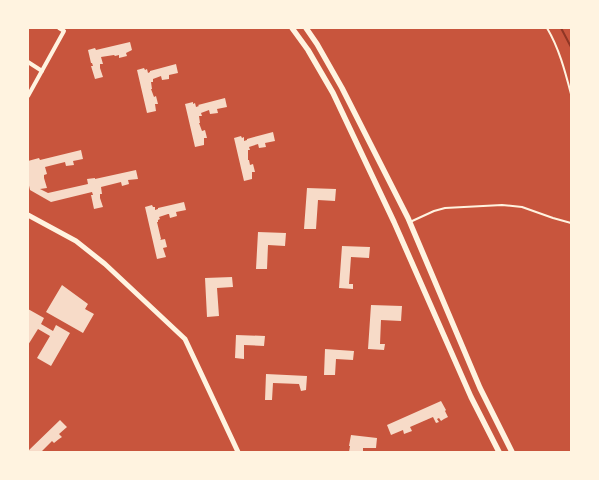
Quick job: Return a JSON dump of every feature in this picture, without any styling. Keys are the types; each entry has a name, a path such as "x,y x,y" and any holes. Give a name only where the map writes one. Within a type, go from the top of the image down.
{"main road":[{"path":"292,28 308,50 332,93 394,222 471,398 499,452"},
{"path":"306,28 317,44 342,88 410,223 480,388 512,452"}],"street":[{"path":"28,96 64,31 59,28"},
{"path":"28,62 42,71"},
{"path":"28,216 76,241 105,264 185,338 238,452"}],"lane":[{"path":"547,28 564,69 571,94"},
{"path":"410,223 434,210 502,205 522,207 571,223"}],"building":[{"path":"130,42 132,50 126,53 127,56 119,58 119,55 101,57 103,64 100,64 100,68 103,77 95,79 88,50 95,48 96,50"},
{"path":"176,64 178,73 169,75 169,79 162,80 161,76 153,79 153,82 151,82 151,89 154,97 156,96 158,104 155,104 156,111 147,113 137,70 144,68 145,70 147,69 148,73 150,71"},
{"path":"225,98 227,107 217,109 218,113 210,114 209,110 201,113 202,116 199,116 199,123 202,131 205,130 207,138 204,138 204,145 195,147 185,104 193,102 193,104 195,103 196,107 199,106 198,105"},
{"path":"273,132 275,141 265,143 266,147 259,148 258,144 249,147 250,150 248,150 248,160 250,165 253,164 255,172 252,172 252,179 244,181 234,138 241,136 242,138 244,137 244,141"},
{"path":"81,150 83,159 73,161 74,165 66,166 65,162 45,167 47,174 44,175 44,178 47,188 40,189 48,193 88,184 87,179 95,179 136,170 138,179 128,180 129,184 122,186 121,182 101,187 102,194 100,194 100,198 103,207 94,209 91,195 93,195 92,192 51,202 30,190 28,181 28,161 39,158 40,160"},
{"path":"307,188 336,189 335,201 318,200 316,229 304,229"},
{"path":"184,202 186,210 176,212 177,216 170,218 168,214 159,217 160,219 157,222 160,240 165,239 167,247 163,248 166,257 157,259 145,207 152,205 155,207 155,210"},
{"path":"258,232 286,233 285,246 268,245 267,269 256,269"},
{"path":"342,246 370,247 369,258 351,257 349,284 353,284 353,289 339,288"},
{"path":"232,277 233,287 217,288 219,316 207,317 205,278"},
{"path":"62,285 88,304 85,309 94,314 83,333 46,312"},
{"path":"371,305 402,306 401,321 381,320 380,344 385,344 384,350 368,349"},
{"path":"28,309 44,318 41,324 53,331 56,325 70,333 51,366 37,358 50,336 38,329 28,345"},
{"path":"236,335 265,336 264,346 244,345 244,359 235,358"},
{"path":"325,349 354,351 353,360 336,359 335,375 324,375"},
{"path":"266,374 307,376 306,390 301,391 299,384 273,383 272,400 265,400"},
{"path":"441,401 448,417 441,421 439,418 437,419 439,422 436,423 433,417 410,427 412,431 404,434 403,430 391,435 387,425"},
{"path":"60,420 67,427 59,434 62,437 54,443 52,441 41,452 28,452 28,451"},
{"path":"351,435 377,438 376,448 363,448 363,452 349,452"}],"waterway":[{"path":"561,28 571,47"}]}
